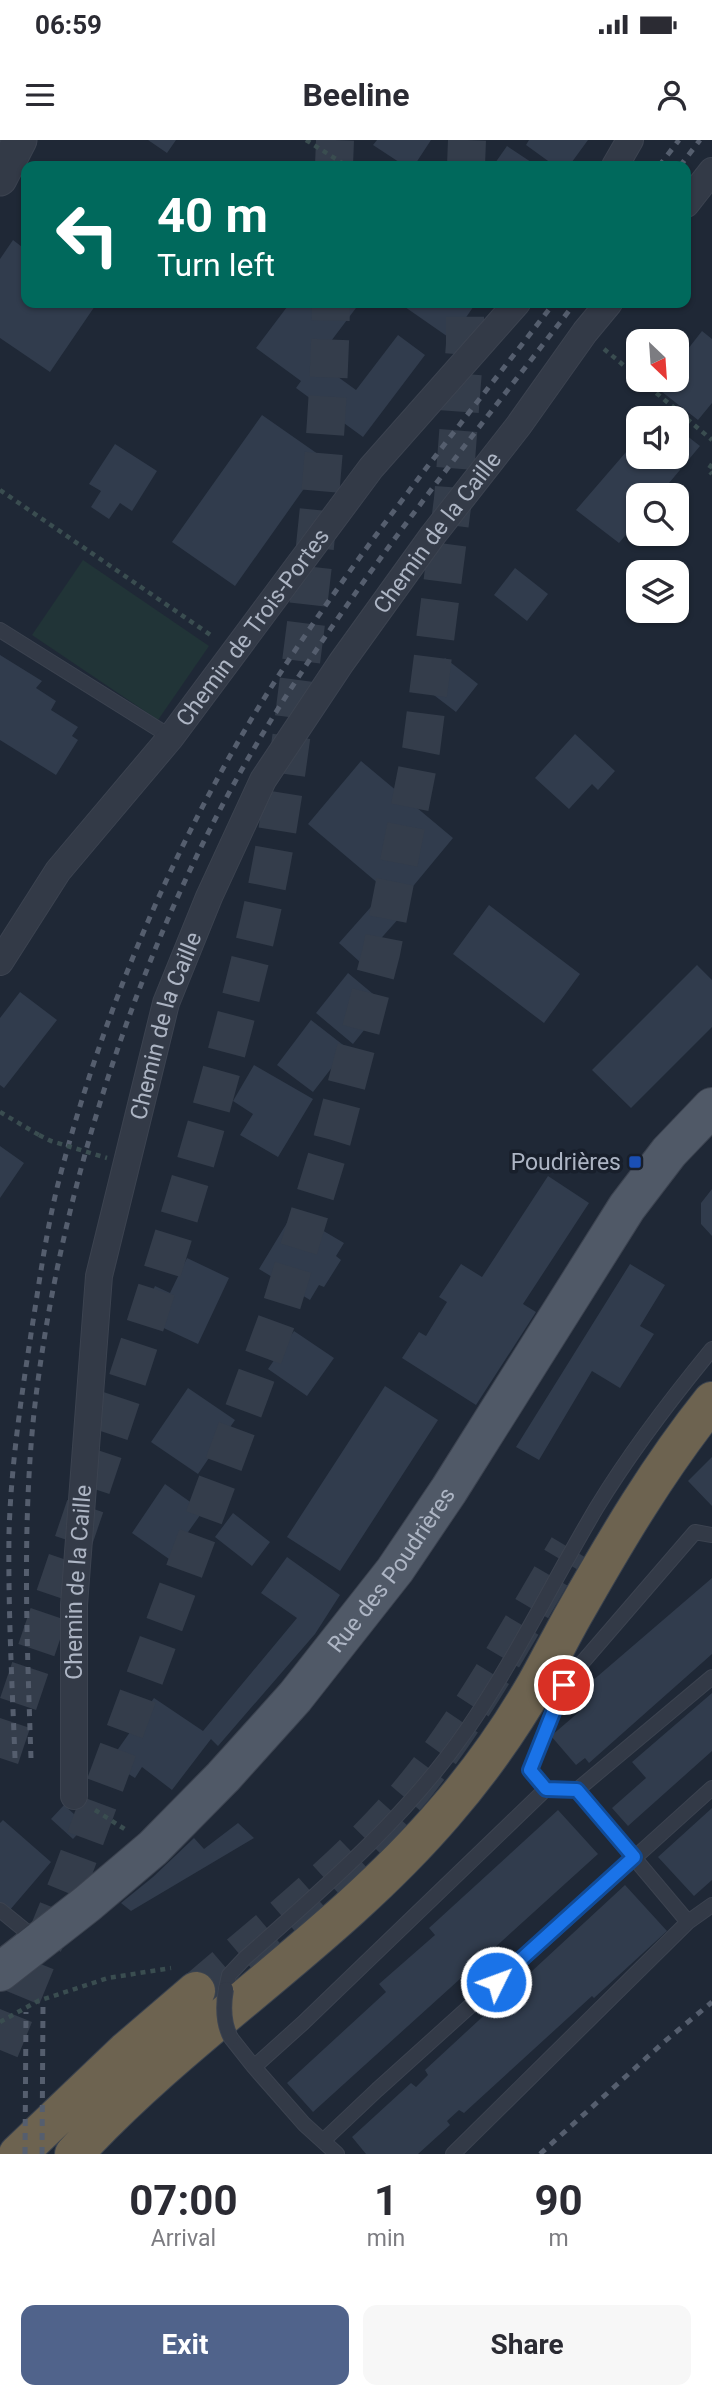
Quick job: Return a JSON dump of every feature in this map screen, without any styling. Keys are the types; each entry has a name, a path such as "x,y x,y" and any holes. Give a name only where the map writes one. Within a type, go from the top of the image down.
{"highway":[{"path":"74,2154 155,2075 392,1872 445,1812 493,1750 529,1696 653,1481 712,1401"},
{"path":"18,2154 76,2096 198,1983"}],"main road":[{"name":"Rue des Poudrières","path":"0,1972 153,1848 223,1777 295,1697 395,1570 449,1490 627,1207 669,1152 712,1108"}],"street":[{"path":"0,179 20,140"},
{"path":"618,161 630,140"},
{"path":"691,198 712,171"},
{"name":"Chemin de Trois-Portes","path":"0,962 58,871 171,737 371,468 513,308"},
{"name":"Chemin de la Caille","path":"74,1796 74,1605 99,1276 166,1003 209,897 263,780 341,663 425,545 519,425 605,308"}],"lane":[{"path":"0,630 171,737"},
{"path":"337,2154 304,2124 254,2067 227,2031 224,2014 198,1983 229,1975 365,1851 420,1793 466,1731 496,1683 598,1505 638,1446 712,1349"},
{"path":"546,1789 530,1770 564,1685 695,1532 712,1535"},
{"path":"254,2067 546,1789 577,1790 712,1677"},
{"path":"323,2141 387,2080 712,1788"},
{"path":"577,1790 688,1922"},
{"path":"453,2154 688,1922 712,1905"},
{"path":"0,1910 39,1942"}],"path":[{"path":"306,140 339,161"},
{"path":"585,332 626,367"},
{"path":"655,392 712,440"},
{"path":"712,464 708,470 712,474"},
{"path":"0,490 236,652"},
{"path":"0,1112 51,1141 107,1158"},
{"path":"74,1796 136,1837"},
{"path":"0,2022 38,2001 108,1978 198,1983"}],"green space":[{"path":"83,560 209,646 158,720 32,635"}],"building":[{"path":"148,140 176,140 167,153"},
{"path":"377,140 431,140 417,161 397,161 373,145"},
{"path":"529,140 588,140 573,161 548,161 526,145"},
{"path":"507,146 530,161 496,161"},
{"path":"13,240 21,246 21,308 94,308 50,372 0,338 0,259"},
{"path":"286,308 356,308 316,361 356,390 398,335 425,355 363,437 296,388 301,381 256,348"},
{"path":"406,308 473,308 451,339"},
{"path":"702,331 712,339 712,403 698,420 689,413 689,406 680,406 662,392 690,392 690,346"},
{"path":"262,415 325,459 235,586 172,542"},
{"path":"689,437 700,446 689,459"},
{"path":"115,444 157,471 132,511 120,503 109,519 91,507 101,491 89,484"},
{"path":"626,452 626,469 681,469 669,483 626,483 626,535 619,543 576,510"},
{"path":"515,568 548,594 527,621 494,595"},
{"path":"0,655 42,681 36,688 56,701 51,710 78,727 72,736 78,740 56,775 0,740"},
{"path":"445,658 478,684 456,712 422,686"},
{"path":"575,734 615,771 598,790 592,784 569,809 535,778"},
{"path":"361,761 453,838 400,902 408,908 360,962 339,943 386,890 308,824"},
{"path":"489,905 580,974 544,1023 453,954"},
{"path":"697,965 712,980 712,1027 631,1108 592,1070"},
{"path":"348,973 385,1004 353,1044 316,1013"},
{"path":"20,992 57,1020 4,1088 0,1085 0,1018"},
{"path":"311,1020 347,1048 313,1092 277,1065"},
{"path":"254,1065 313,1099 278,1157 240,1135 253,1114 233,1101"},
{"path":"0,1146 24,1163 0,1198"},
{"path":"548,1176 589,1203 523,1304 536,1312 476,1405 402,1358 419,1332 426,1336 447,1302 439,1297 461,1264 482,1277"},
{"path":"712,1189 712,1236 701,1224 701,1203"},
{"path":"293,1213 344,1243 336,1256 341,1260 324,1287 319,1285 310,1300 259,1269"},
{"path":"187,1258 229,1278 198,1344 140,1317 155,1286 170,1293"},
{"path":"630,1264 665,1285 640,1326 654,1334 620,1388 592,1371 539,1460 516,1447"},
{"path":"294,1331 334,1358 307,1396 268,1369"},
{"path":"385,1386 438,1420 340,1571 287,1537"},
{"path":"188,1388 235,1420 198,1474 151,1442"},
{"path":"712,1457 712,1506 688,1481"},
{"path":"165,1484 203,1511 169,1559 132,1533"},
{"path":"233,1513 270,1542 252,1566 215,1537"},
{"path":"287,1557 340,1595 315,1634 218,1746 211,1739 172,1790 142,1767 135,1778 109,1762 154,1698 203,1731 297,1618 261,1593"},
{"path":"712,1578 712,1654 589,1763 585,1758 576,1765 551,1736 580,1711 570,1700"},
{"path":"712,1693 712,1751 628,1826 612,1808 646,1778 632,1762"},
{"path":"64,1805 86,1825 73,1839 51,1819"},
{"path":"712,1808 712,1880 694,1896 658,1857"},
{"path":"558,1810 598,1854 313,2112 287,2083 386,1992 379,1984 435,1935 429,1928"},
{"path":"3,1820 51,1862 9,1911 0,1903 0,1823"},
{"path":"238,1823 254,1838 131,1911 121,1903 194,1838 204,1849"},
{"path":"625,1885 667,1931 464,2113 459,2110 447,2121 450,2125 418,2154 366,2154 352,2137 411,2083 416,2087 428,2075 425,2070"}],"tunnel":[{"path":"334,161 335,140"},
{"path":"466,161 467,140"},
{"path":"0,1758 172,1239 233,1029 259,923 282,805 310,590 324,447 331,308"},
{"path":"0,2050 71,1877 277,1320 332,1140 381,953 421,750 453,499 465,344 465,308"},
{"path":"196,1991 339,1867 417,1784 478,1698 568,1547"}],"railway":[{"path":"663,161 679,140"},
{"path":"684,161 700,140"},
{"path":"15,1758 9,1533 20,1408 46,1239 58,1184 75,1123 115,1003 138,944 191,829 252,718 359,558 550,308"},
{"path":"31,1758 27,1585 28,1499 34,1413 64,1236 87,1146 147,969 224,802 303,670 416,510 571,308"},
{"path":"540,2154 712,2002"},
{"path":"42,2154 43,2005"},
{"path":"25,2154 26,2012"}],"place":[{"name":"Poudrières","path":"635,1162"}],"route":[{"path":"496,1982 634,1857 577,1790 546,1789 530,1770 564,1685"}]}
